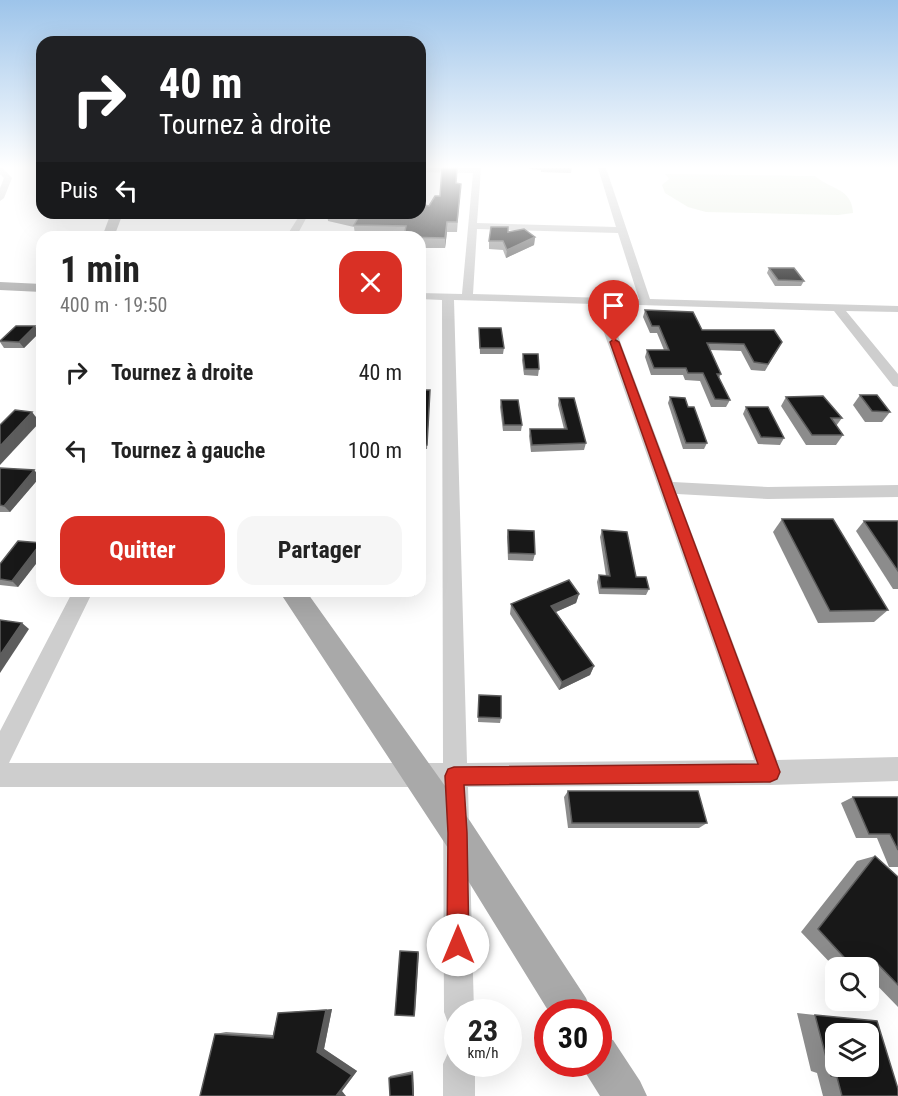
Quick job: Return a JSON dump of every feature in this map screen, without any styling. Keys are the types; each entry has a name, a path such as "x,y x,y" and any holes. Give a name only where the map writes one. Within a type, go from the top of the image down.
{"main road":[{"path":"0,286 36,288"},
{"path":"296,597 458,833 564,999"},
{"path":"612,1076 625,1096"}],"street":[{"path":"467,297 472,219"},
{"path":"619,219 645,301"},
{"path":"472,226 623,231"},
{"path":"426,296 898,309"},
{"path":"448,297 459,999"},
{"path":"599,301 770,772"},
{"path":"837,307 898,383"},
{"path":"667,488 768,494 898,491"},
{"path":"0,755 80,597"},
{"path":"0,775 454,776 898,768"},
{"path":"459,1077 459,1096"}],"building":[{"path":"357,219 457,219 457,222 447,222 445,238 426,238 426,231 405,231 406,226 354,225"},
{"path":"491,227 508,227 508,232 524,229 535,237 507,250 503,241 489,241"},
{"path":"769,268 794,268 804,281 778,280"},
{"path":"645,310 693,312 702,330 774,330 782,342 768,364 754,362 744,344 707,343 721,374 717,374 730,400 715,399 703,373 688,373 686,368 654,368 647,350 669,350 659,326 652,326"},
{"path":"16,326 35,326 19,342 0,341"},
{"path":"479,328 501,328 504,348 480,348"},
{"path":"523,354 538,354 539,369 525,369"},
{"path":"426,390 430,390 427,445"},
{"path":"860,395 877,395 890,412 872,411"},
{"path":"823,396 842,418 831,418 843,435 812,435 786,397"},
{"path":"670,397 685,398 688,407 694,407 707,443 686,443"},
{"path":"559,398 574,398 586,443 532,445 530,429 567,429"},
{"path":"501,400 518,400 522,425 504,425"},
{"path":"746,407 768,407 784,438 761,437"},
{"path":"15,410 32,412 0,446 0,425"},
{"path":"0,468 34,470 4,506 0,505"},
{"path":"782,519 833,519 888,610 830,611"},
{"path":"864,521 898,521 898,571"},
{"path":"508,530 534,531 535,554 509,553"},
{"path":"602,530 627,532 636,577 646,577 649,589 601,588 599,575 610,576"},
{"path":"18,541 36,543 36,550 12,581 0,579 0,564"},
{"path":"569,580 579,594 551,606 594,666 562,682 511,604"},
{"path":"0,620 22,623 0,655"},
{"path":"479,695 501,696 501,718 478,717"},
{"path":"568,791 698,791 707,823 572,823"},
{"path":"853,797 898,797 898,850 890,834 869,834"},
{"path":"875,856 898,877 898,985 879,965 879,957 844,957 818,929"},
{"path":"400,951 418,952 414,1016 395,1015"},
{"path":"326,1010 317,1052 352,1075 336,1096 200,1096 215,1034 273,1038 278,1013"},
{"path":"815,1015 877,1021 878,1023 825,1023 825,1053"},
{"path":"879,1027 898,1089 898,1096 842,1096 837,1077 879,1077"},
{"path":"412,1074 413,1096 390,1096 389,1078"}],"route":[{"path":"458,945 458,833 454,776 770,772 614,342"}]}
